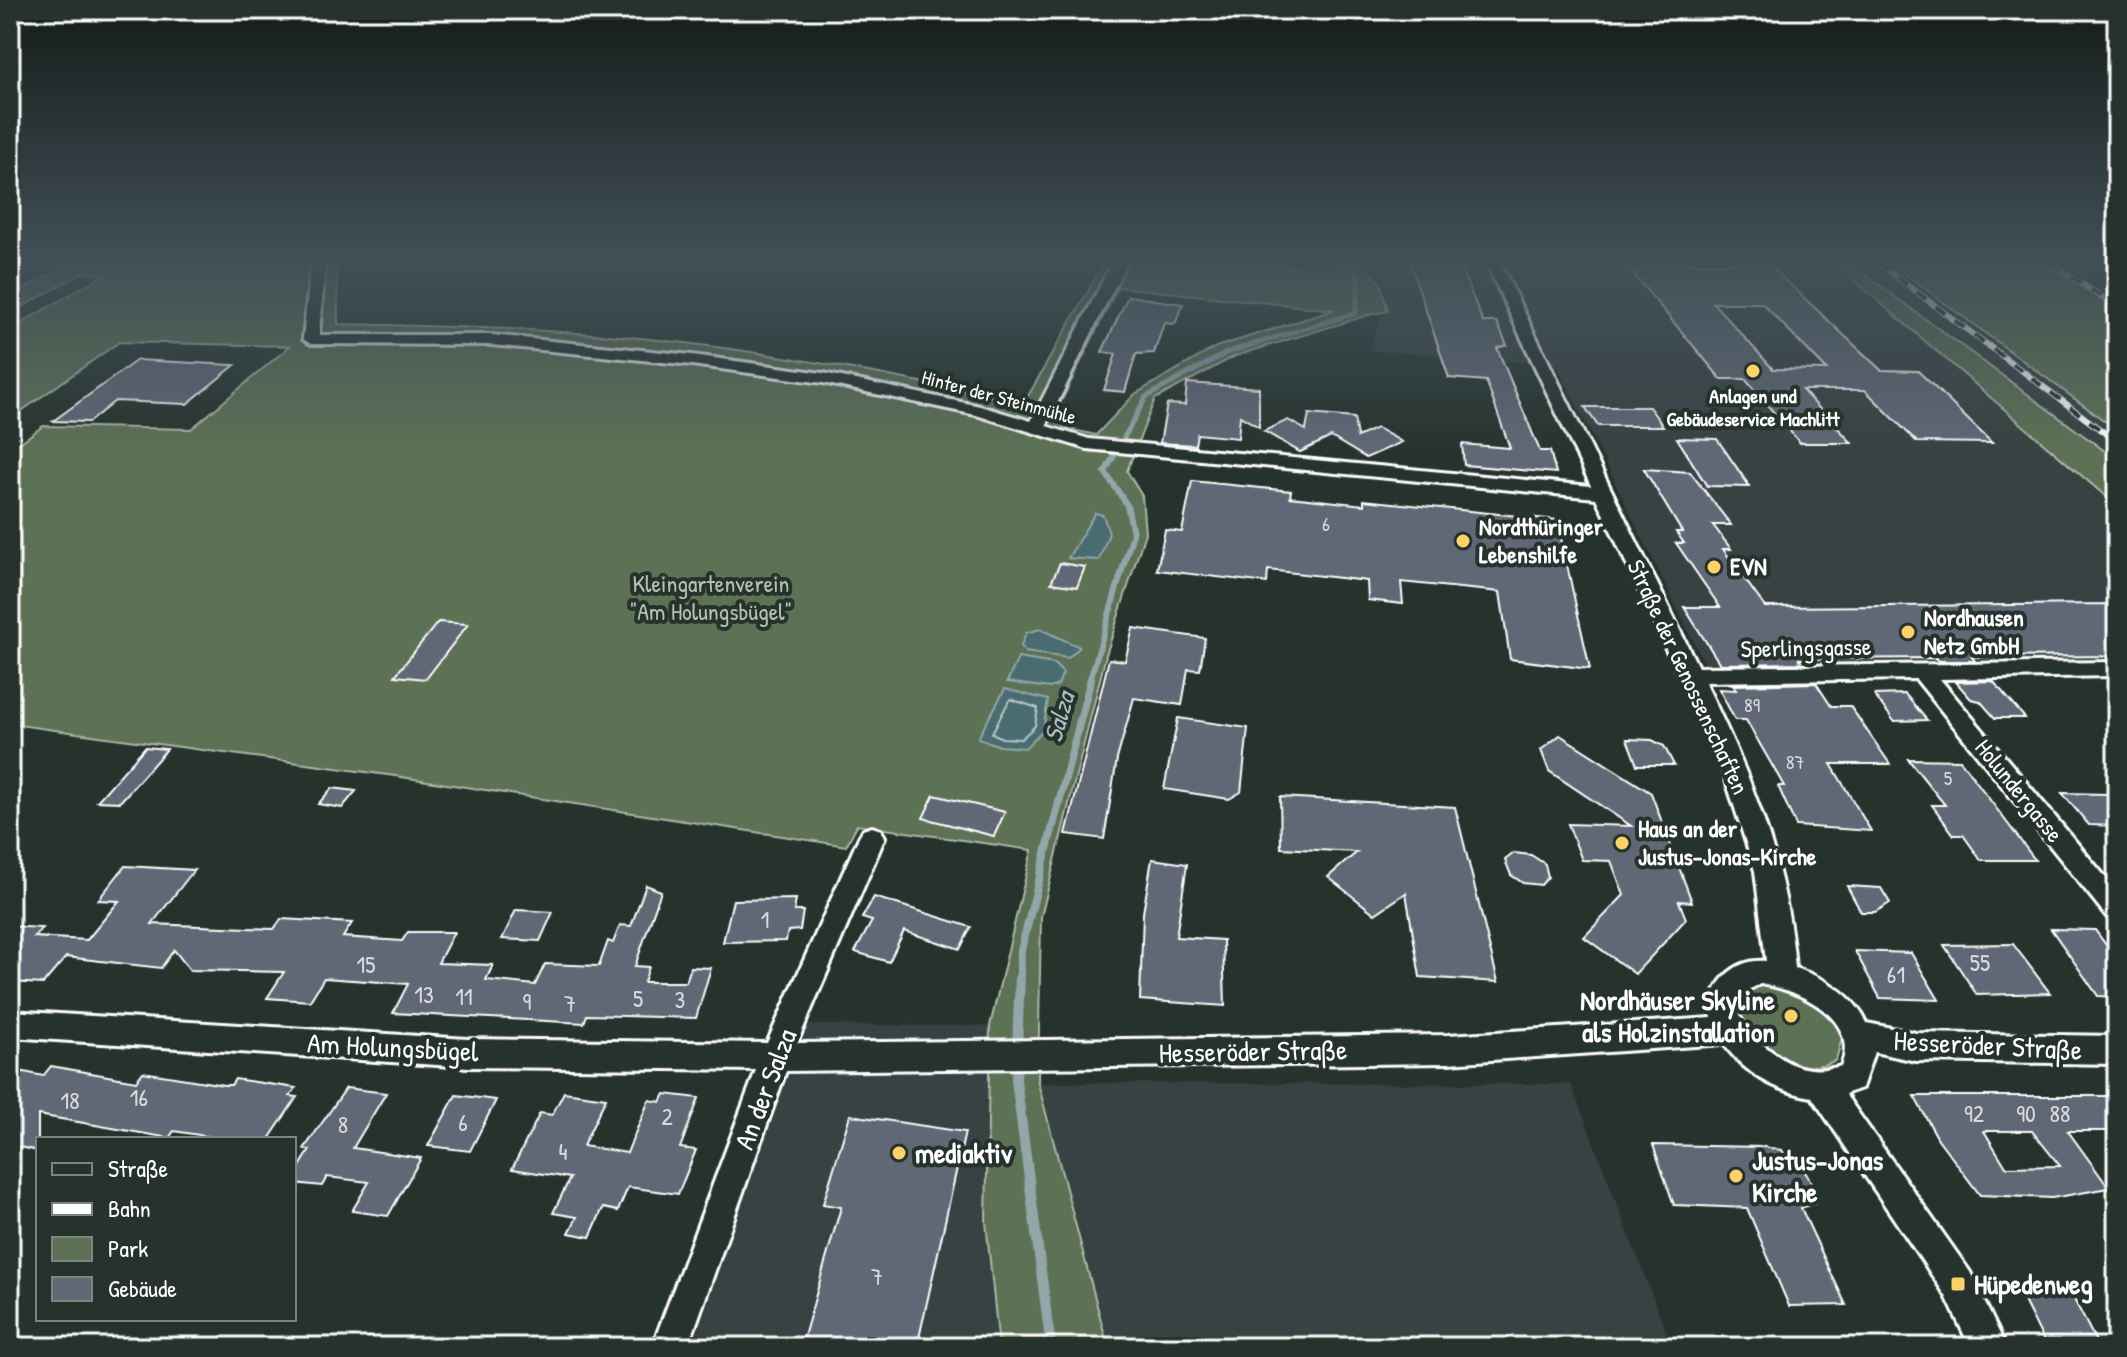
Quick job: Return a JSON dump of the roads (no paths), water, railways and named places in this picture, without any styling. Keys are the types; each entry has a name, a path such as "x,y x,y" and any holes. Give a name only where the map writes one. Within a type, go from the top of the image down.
{"street":[{"name":"Hinter der Steinmühle","path":"312,326 311,339 491,340 692,360 823,378 980,411 1103,445 1131,449 1602,493"},
{"path":"1036,428 1087,326"},
{"name":"Straße der Genossenschaften","path":"1523,326 1733,766 1763,855 1781,932 1781,973"},
{"name":"Sperlingsgasse","path":"1688,675 2117,669"},
{"name":"Holundergasse","path":"1922,672 2117,910"},
{"name":"An der Salza","path":"670,1347 776,1057 872,837"},
{"path":"1757,972 1781,973 1825,994 1840,1006 1859,1035 1861,1062 1851,1078 1822,1086 1796,1082 1769,1069 1739,1044 1724,1015 1724,997 1733,981 1757,972"},
{"name":"Am Holungsbügel","path":"10,1024 468,1053 776,1057"},
{"name":"Hesseröder Straße","path":"776,1057 1448,1049 1730,1030"},
{"name":"Hesseröder Straße","path":"1859,1035 1916,1047 2117,1050"},
{"path":"1822,1086 1958,1284 1988,1347"}],"water":[{"path":"1095,513 1103,515 1109,533 1099,560 1068,558"},
{"path":"1040,629 1080,647 1068,658 1025,652 1021,646 1026,633"},
{"path":"1018,658 1054,664 1063,673 1058,685 1050,688 1007,682"},
{"path":"1005,689 1048,700 1043,730 1025,748 1000,746 978,738"}],"waterway":[{"name":"Salza","path":"1119,447 1146,397 1228,352 1312,326"},
{"name":"Salza","path":"1090,680 1133,533 1127,505 1105,472 1120,445"},
{"name":"Salza","path":"1020,978 1021,950 1091,678"},
{"name":"Salza","path":"1017,1047 1020,976"},
{"name":"Salza","path":"1017,1059 1016,1080 1051,1347"}],"railway":[{"path":"1963,326 2117,442"}],"place":[{"name":"Anlagen und Gebäudeservice Machlitt","path":"1753,371"},
{"name":"Nordthüringer Lebenshilfe","path":"1463,541"},
{"name":"EVN","path":"1714,567"},
{"name":"Nordhausen Netz GmbH","path":"1908,632"},
{"name":"Haus an der Justus-Jonas-Kirche","path":"1622,843"},
{"name":"Nordhäuser Skyline als Holzinstallation","path":"1791,1016"},
{"name":"mediaktiv","path":"899,1153"},
{"name":"Justus-Jonas Kirche","path":"1736,1176"},
{"name":"Hüpedenweg","path":"1958,1284"}],"park label":[{"name":"Kleingartenverein \"Am Holungsbügel\"","path":"711,598"}]}
